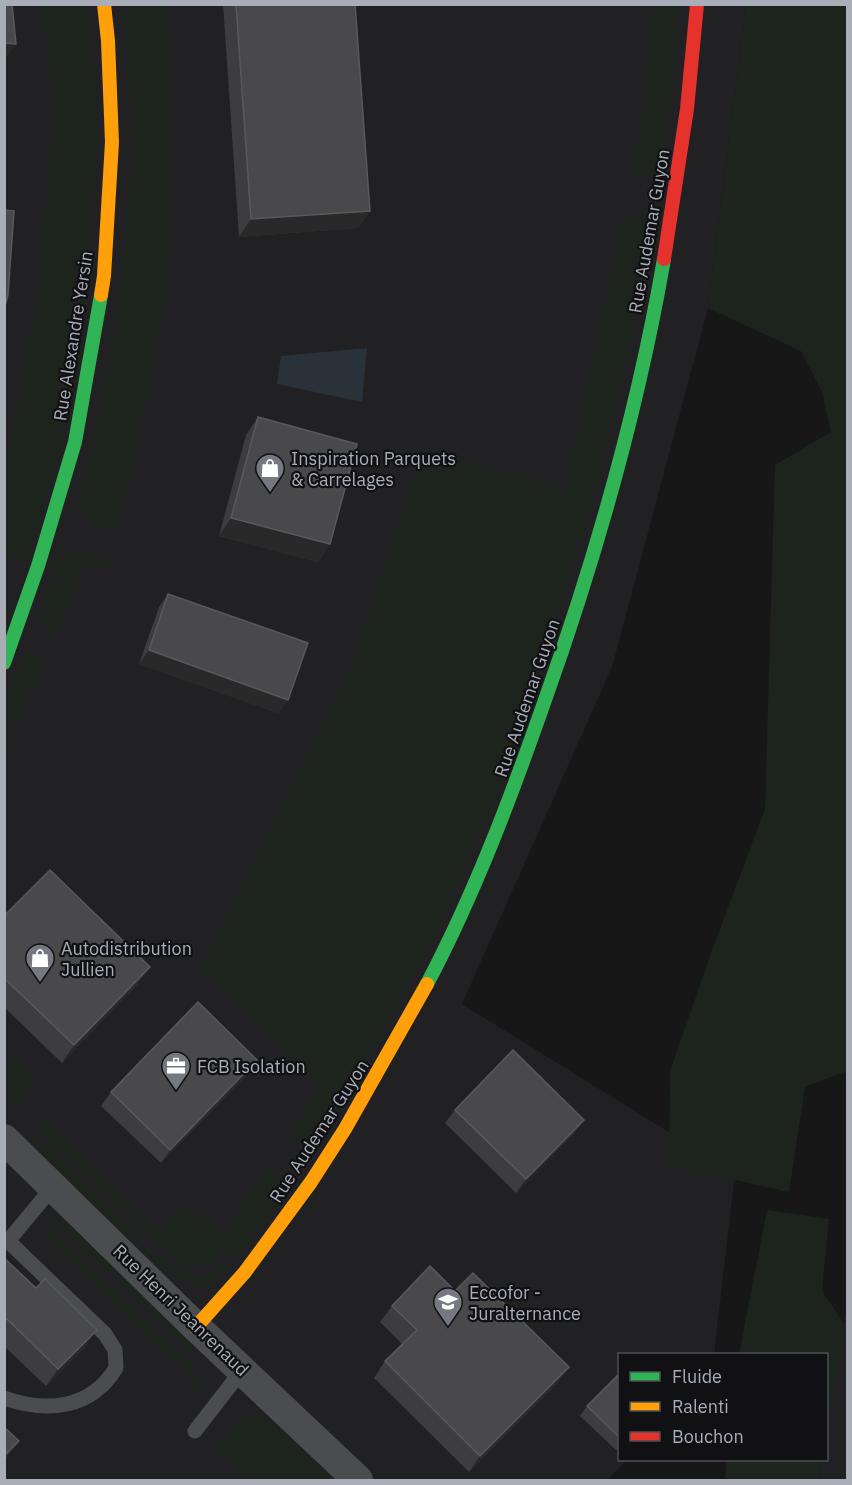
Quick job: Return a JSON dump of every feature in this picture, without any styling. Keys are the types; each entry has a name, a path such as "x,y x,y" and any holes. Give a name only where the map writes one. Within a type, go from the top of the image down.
{"street":[{"name":"Rue Alexandre Yersin","path":"4,663 38,566 75,442 104,276 112,142 108,41 104,4"},
{"name":"Rue Audemar Guyon","path":"196,1327 244,1272 310,1182 350,1119 418,1002 452,937 514,790 602,530 634,401 660,284 675,195 687,109 697,4"},
{"name":"Rue Henri Jeanrenaud","path":"4,1139 196,1327 358,1480"}],"lane":[{"path":"4,1398 17,1403 45,1407 62,1405 99,1390 116,1368 115,1350 105,1334 8,1241 53,1187"},
{"path":"195,1431 243,1369"}],"shaded area":[{"path":"5,5 746,5 708,308 612,667 462,1004 735,1173 714,1353 618,1353 618,1461 626,1461 607,1480 5,1480"},
{"path":"42,5 90,5 98,136 89,276 65,432 28,560 5,554 5,458 19,403 42,266 50,153 51,80"},
{"path":"123,5 166,5 173,152 168,263 162,315 139,435 115,532 91,523 83,515 78,502 98,418 110,353 128,221 131,117"},
{"path":"655,5 681,5 664,162 657,172 633,180"},
{"path":"746,5 848,5 847,1071 805,1087 789,1192 669,1165 670,1071 765,809 775,465 831,432 822,392 801,351 708,308"},
{"path":"623,216 643,222 647,226 651,236 651,251 595,492 554,629 501,786 435,936 326,1130 305,1143 294,1146 282,1143 321,1083 201,967 355,660 421,450 566,489"},
{"path":"367,348 362,402 277,384 281,356"},
{"path":"78,552 106,558 102,567 86,562 56,634 44,630 38,621 55,567 63,555"},
{"path":"35,653 47,657 5,746 5,699 22,658"},
{"path":"16,1060 29,1074 34,1084 31,1095 17,1108 4,1096 5,1071"},
{"path":"42,1120 158,1232 185,1204 222,1233 267,1168 283,1184 283,1192 237,1260 226,1250 207,1265 187,1265 172,1257 36,1127"},
{"path":"33,1135 141,1238 134,1245 33,1146"},
{"path":"767,1210 829,1219 822,1291 845,1325 828,1428 828,1353 739,1353"},
{"path":"65,1223 80,1233 116,1267 108,1274 55,1224"},
{"path":"49,1229 193,1366 198,1389 194,1399 180,1417 194,1393 192,1377 43,1237"},
{"path":"148,1246 175,1268 185,1272 205,1273 226,1261 233,1266 215,1282 190,1283 168,1275 142,1251"},
{"path":"123,1275 183,1335 195,1355 116,1282"},
{"path":"847,1305 847,1480 819,1480 822,1461 828,1461 828,1428"},
{"path":"255,1415 287,1433 335,1480 250,1480 214,1448 240,1421"},
{"path":"727,1461 822,1461 819,1480 725,1480"}],"building":[{"path":"4,4 12,4 16,44 4,43"},
{"path":"236,4 355,4 370,211 251,219"},
{"path":"4,210 14,211 8,295 4,310"},
{"path":"258,417 357,444 330,544 231,518"},
{"path":"168,594 308,643 288,700 149,650"},
{"path":"50,870 150,967 74,1045 4,978 4,916"},
{"path":"198,1002 257,1060 170,1150 111,1092"},
{"path":"513,1050 584,1120 526,1179 455,1110"},
{"path":"4,1258 36,1288 45,1279 97,1330 58,1369 7,1319 4,1321"},
{"path":"430,1266 455,1291 473,1273 569,1367 480,1456 385,1361 417,1330 392,1306"},
{"path":"618,1375 618,1436 587,1406"},
{"path":"4,1427 19,1441 4,1456"}],"traffic: fast":[{"path":"427,984 476,880 505,808 564,646 614,482 642,371 664,259"},
{"path":"4,663 38,566 75,442 101,295"}],"traffic: slow":[{"path":"101,295 112,142 108,41 104,4"},
{"path":"196,1327 245,1272 311,1182 345,1129 427,984"}],"traffic: jam":[{"path":"664,259 687,109 697,4"}],"place":[{"name":"Inspiration Parquets & Carrelages","path":"270,494"},
{"name":"Autodistribution Jullien","path":"40,984"},
{"name":"FCB Isolation","path":"176,1092"},
{"name":"Eccofor - Juralternance","path":"448,1328"}]}
